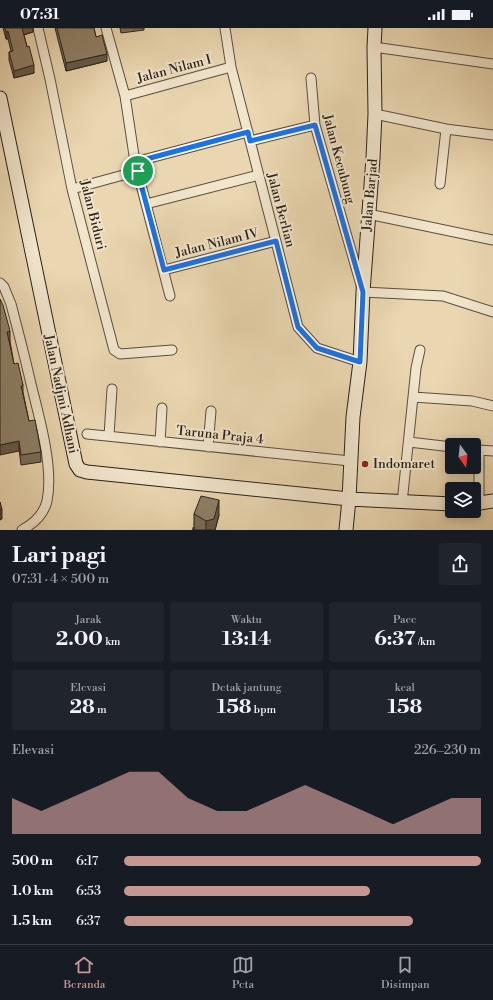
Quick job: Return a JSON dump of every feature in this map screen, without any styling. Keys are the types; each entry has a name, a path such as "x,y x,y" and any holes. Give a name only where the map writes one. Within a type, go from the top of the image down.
{"main road":[{"name":"Jalan Barjad","path":"346,530 353,417 360,362 368,214 374,158 376,114 374,47 375,28"},
{"name":"Jalan Nadjmi Adhani","path":"0,98 76,464 80,470 87,472 349,499"},
{"path":"349,499 402,503 445,504"},
{"path":"481,503 493,501"}],"street":[{"name":"Jalan Biduri","path":"38,28 50,78 72,189 114,350 120,354 172,350"},
{"path":"106,28 124,96 136,167 170,296"},
{"name":"Jalan Berlian","path":"226,28 231,67 298,327 317,348 360,362"},
{"path":"374,47 493,64"},
{"name":"Jalan Nilam I","path":"124,96 231,67"},
{"name":"Jalan Kecubung","path":"311,78 315,125 363,292"},
{"path":"376,114 446,129 493,135"},
{"path":"250,141 315,125"},
{"path":"440,184 446,129"},
{"path":"72,189 136,167 248,132"},
{"path":"146,204 259,175"},
{"path":"368,214 493,240"},
{"name":"Jalan Nilam IV","path":"164,270 276,241"},
{"path":"0,283 4,287 11,304 40,420 47,460 47,502 37,519 22,530"},
{"path":"363,292 443,296 493,312"},
{"path":"402,503 413,397 420,350"},
{"path":"109,436 112,389"},
{"path":"413,397 472,401 493,406"},
{"path":"160,442 162,408"},
{"path":"208,447 211,411"},
{"name":"Taruna Praja 4","path":"87,434 350,461"},
{"path":"409,442 445,446"},
{"path":"481,450 493,451"}],"path":[{"path":"193,530 196,517"}],"building":[{"path":"5,28 22,28 34,65 14,71 9,52 13,51 8,31 6,32"},
{"path":"57,28 94,28 96,37 102,35 107,54 66,63"},
{"path":"0,299 10,331 7,332 14,364 18,363 23,385 21,386 29,421 35,420 41,452 21,455 19,441 0,445"},
{"path":"201,496 219,500 214,519 206,521 194,514"}],"place":[{"name":"Indomaret","path":"365,464"}],"route":[{"path":"315,125 363,292 360,362 317,348 298,327 276,241 164,270 138,171 135,162 248,132 250,141 315,125"}]}
